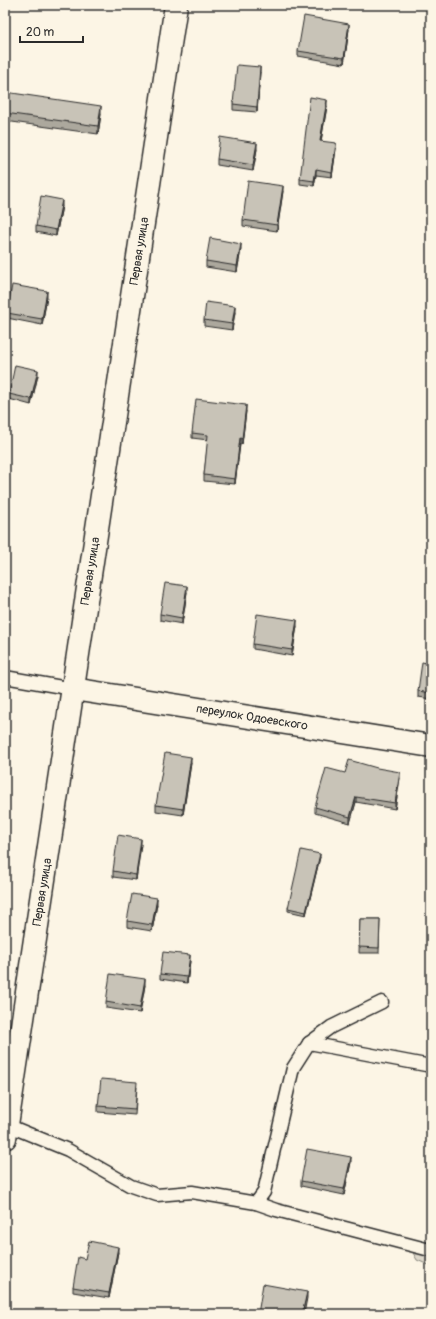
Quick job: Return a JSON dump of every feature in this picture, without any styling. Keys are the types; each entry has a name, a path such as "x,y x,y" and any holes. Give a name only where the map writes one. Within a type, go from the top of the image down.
{"street":[{"name":"Первая улица","path":"6,1131 176,5"},
{"name":"переулок Одоевского","path":"73,689 431,746"}],"lane":[{"path":"5,678 73,689"},
{"path":"256,1203 264,1192 293,1068 309,1043 331,1027 382,1002"},
{"path":"309,1043 431,1066"},
{"path":"6,1131 68,1150 131,1186 157,1195 192,1192 256,1203 276,1210 426,1248"}],"shaded area":[{"path":"418,1243 431,1243 431,1266 417,1260 411,1249"}],"building":[{"path":"304,16 349,24 344,58 298,51"},
{"path":"237,65 260,67 257,107 233,104"},
{"path":"5,92 101,106 98,126 5,113"},
{"path":"310,97 327,100 320,141 336,143 332,172 316,169 314,181 300,179"},
{"path":"220,137 257,143 253,165 217,159"},
{"path":"248,181 283,186 277,225 243,220"},
{"path":"41,196 62,200 56,230 36,226"},
{"path":"210,238 241,244 237,266 206,261"},
{"path":"12,285 47,291 42,319 7,313"},
{"path":"206,302 235,306 232,324 204,320"},
{"path":"15,365 38,370 31,399 9,394"},
{"path":"196,399 246,405 235,479 204,475 208,435 192,433"},
{"path":"165,583 187,586 182,618 160,614"},
{"path":"257,614 297,620 292,650 253,644"},
{"path":"422,662 431,664 431,693 418,691"},
{"path":"165,753 191,757 183,809 156,805"},
{"path":"349,760 377,768 400,772 395,803 356,797 350,817 315,807 326,768 345,773"},
{"path":"118,835 141,839 136,875 113,871"},
{"path":"301,850 320,854 306,912 288,908"},
{"path":"132,894 157,898 152,925 127,921"},
{"path":"360,919 380,919 379,948 359,947"},
{"path":"163,952 190,955 187,977 160,974"},
{"path":"110,974 145,979 140,1008 106,1002"},
{"path":"101,1079 137,1082 135,1109 98,1106"},
{"path":"307,1149 351,1157 344,1189 301,1181"},
{"path":"89,1241 118,1247 109,1293 73,1287 78,1257 85,1259"},
{"path":"263,1284 307,1292 302,1314 258,1314"}]}
